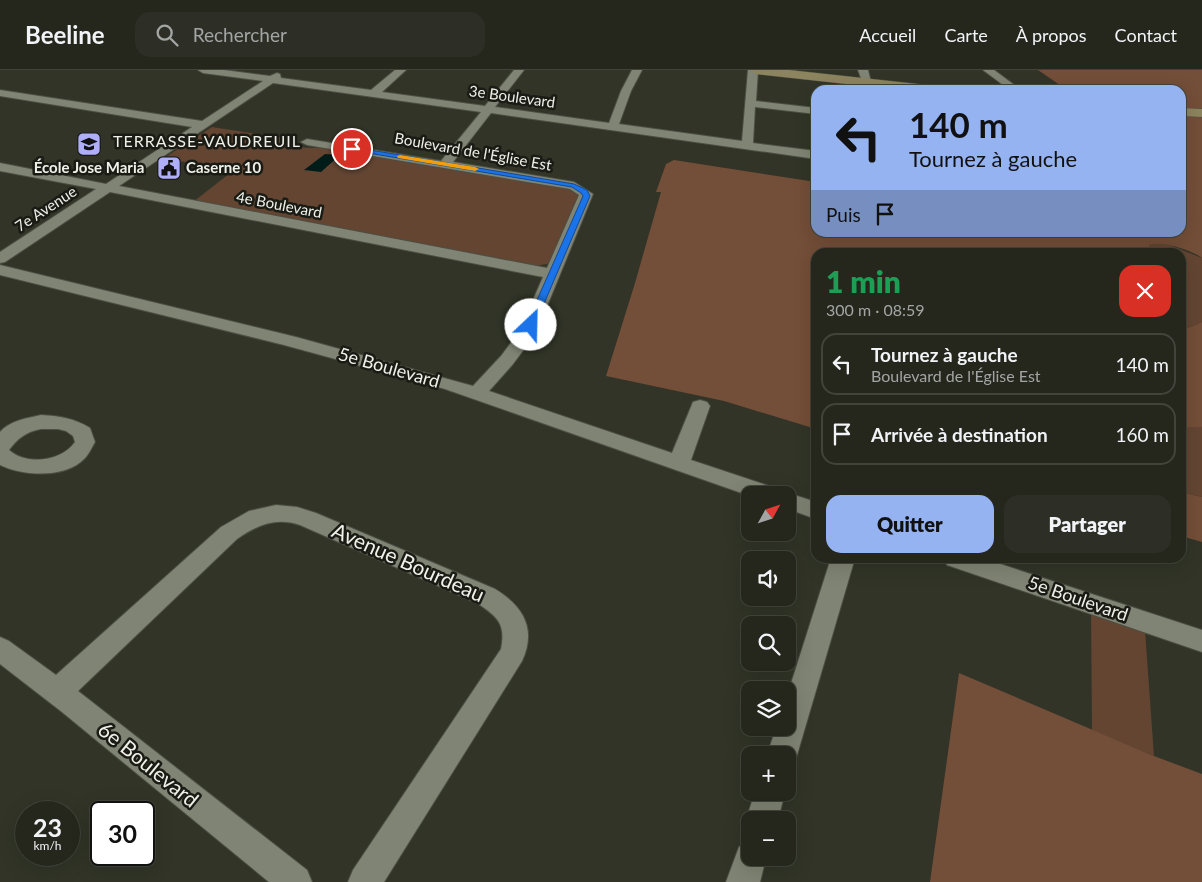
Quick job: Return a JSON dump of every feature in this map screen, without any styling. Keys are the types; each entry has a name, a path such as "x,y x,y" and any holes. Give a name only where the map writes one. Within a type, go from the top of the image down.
{"street":[{"name":"3e Boulevard","path":"203,70 811,154"},
{"name":"7e Avenue","path":"0,259 285,70"},
{"path":"374,93 401,70"},
{"path":"445,164 519,70"},
{"path":"612,126 637,70"},
{"path":"747,145 754,70 865,76 911,85"},
{"path":"988,70 1009,85"},
{"path":"0,93 193,124 204,124"},
{"path":"752,104 811,110"},
{"path":"1186,112 1202,113"},
{"name":"Boulevard de l'Église Est","path":"307,142 574,186 584,191 586,196 553,274"},
{"name":"4e Boulevard","path":"0,167 553,274"},
{"name":"5e Boulevard","path":"0,270 298,343 477,393 744,486"},
{"path":"477,393 496,374 522,340 553,274"},
{"path":"679,464 700,406"},
{"path":"796,504 811,509"},
{"name":"Avenue Bourdeau","path":"57,692 229,533 241,524 267,514 293,513 499,603 509,613 516,626 517,638 513,653 365,882"},
{"path":"785,746 841,563"},
{"name":"5e Boulevard","path":"969,563 1202,641"},
{"name":"6e Boulevard","path":"0,649 57,692 295,882"},
{"path":"743,882 748,866"}],"shaded area":[{"path":"1038,70 1202,70 1202,258 1186,250 1186,248 1161,244 1149,245 1150,248 811,248 811,427 724,401 606,376 661,192 656,192 666,164 674,160 811,181 811,237 1186,237 1186,85 1060,85"},
{"path":"212,127 285,138 288,142 297,146 325,147 574,189 580,195 551,261 547,264 535,266 193,202 239,166 161,160"},
{"path":"1154,242 1177,248 1150,248 1149,245"},
{"path":"1186,252 1202,258 1202,322 1186,329"},
{"path":"1202,322 1202,427 1186,427 1186,329"},
{"path":"1186,427 1202,427 1202,497 1186,493"},
{"path":"1186,493 1202,497 1202,542 1186,537"},
{"path":"1091,611 1145,630 1154,756 1092,730"},
{"path":"959,673 1154,756 1202,774 1202,882 930,882"}],"water":[{"path":"325,154 340,155 321,172 304,170"}],"slow traffic":[{"path":"400,156 475,169"}],"place":[{"name":"École Jose Maria","path":"89,144"},
{"name":"Caserne 10","path":"169,168"}],"district":[{"name":"TERRASSE-VAUDREUIL","path":"207,141"}],"route":[{"path":"352,149 574,186 584,191 586,196 531,325"}]}
